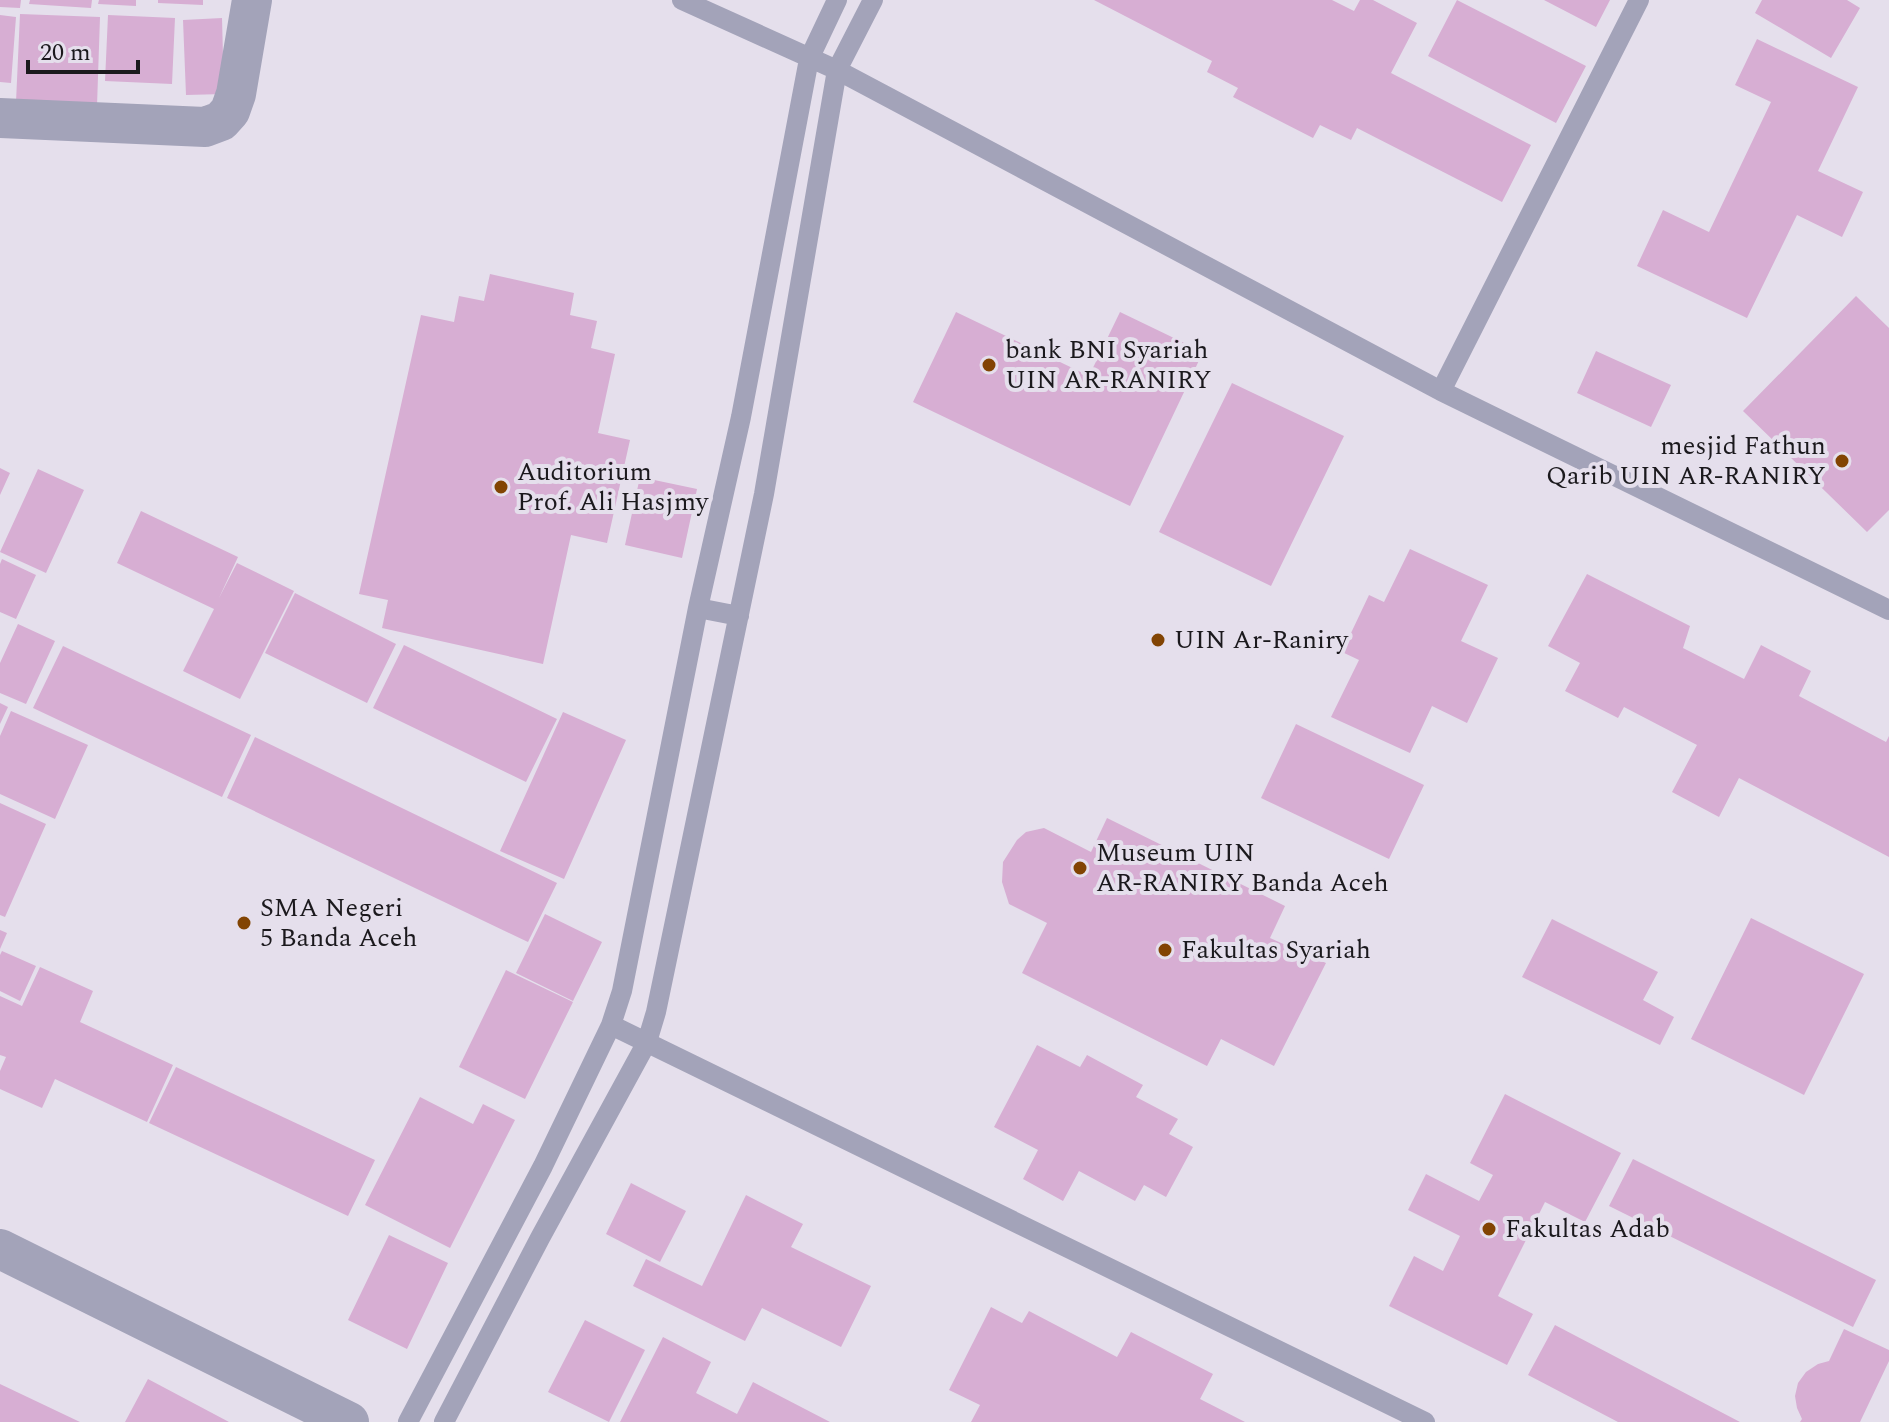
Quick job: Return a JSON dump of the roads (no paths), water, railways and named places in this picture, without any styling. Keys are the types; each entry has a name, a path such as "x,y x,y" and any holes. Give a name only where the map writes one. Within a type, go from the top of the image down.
{"street":[{"path":"0,118 205,127 221,121 230,111 236,94 252,0"},
{"path":"0,1249 349,1422"}],"lane":[{"path":"682,0 837,70 1441,391 1889,610"},
{"path":"408,1422 577,1098 611,1025 622,991 698,608 741,417 809,59 837,0"},
{"path":"444,1422 647,1042 656,1012 777,424 837,70 873,0"},
{"path":"1441,391 1639,0"},
{"path":"741,417 777,424"},
{"path":"698,608 739,616"},
{"path":"611,1025 1425,1422"},
{"path":"514,1223 540,1238"}],"place":[{"name":"bank BNI Syariah UIN AR-RANIRY","path":"989,365"},
{"name":"mesjid Fathun Qarib UIN AR-RANIRY","path":"1842,461"},
{"name":"Auditorium Prof. Ali Hasjmy","path":"501,487"},
{"name":"UIN Ar-Raniry","path":"1158,640"},
{"name":"Museum UIN AR-RANIRY Banda Aceh","path":"1080,868"},
{"name":"SMA Negeri 5 Banda Aceh","path":"244,923"},
{"name":"Fakultas Syariah","path":"1165,950"},
{"name":"Fakultas Adab","path":"1489,1229"}]}
